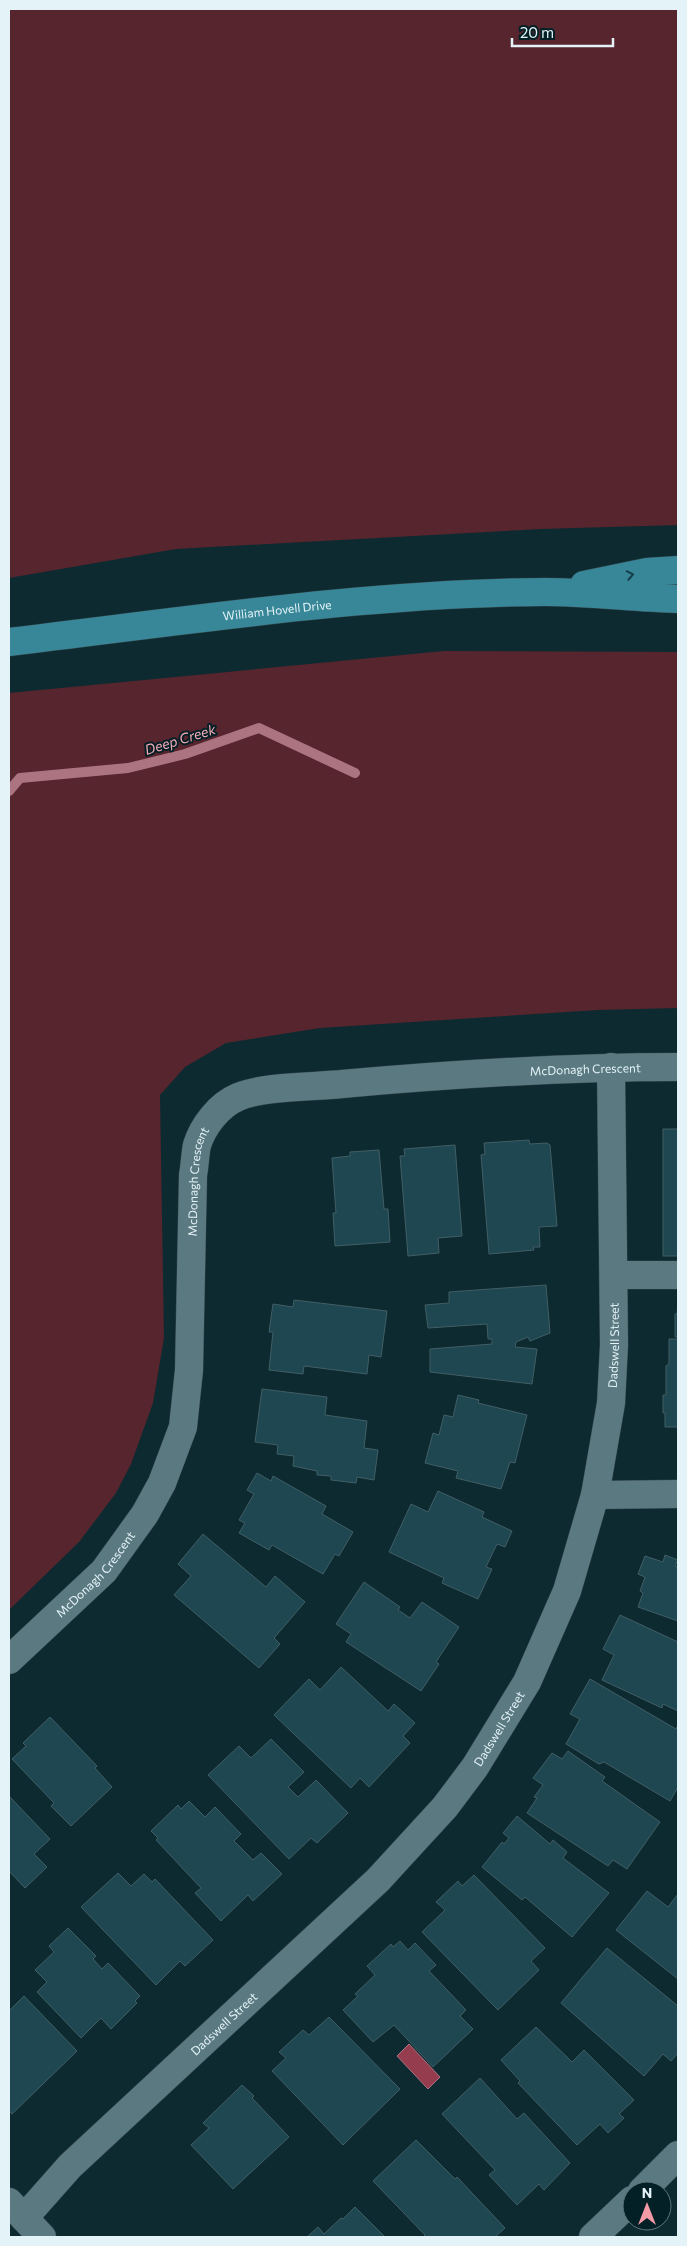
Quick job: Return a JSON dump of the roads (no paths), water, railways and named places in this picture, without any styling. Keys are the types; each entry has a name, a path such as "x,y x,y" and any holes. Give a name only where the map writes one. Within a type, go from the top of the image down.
{"main road":[{"name":"William Hovell Drive","path":"548,592 647,572 678,570"},
{"name":"William Hovell Drive","path":"9,642 332,603 402,598 548,592 678,599"}],"street":[{"name":"McDonagh Crescent","path":"9,1660 104,1570 145,1514 162,1482 183,1427 189,1370 194,1175 197,1146 204,1130 221,1108 238,1097 262,1091 392,1080 611,1067 678,1067"},
{"name":"Dadswell Street","path":"16,2210 70,2166 378,1880 445,1807 475,1767 527,1682 567,1591 596,1496 611,1403 614,1345 614,1275 611,1067"},
{"path":"614,1275 678,1275"},
{"path":"596,1496 678,1494"},
{"path":"652,2181 678,2155"},
{"path":"592,2237 622,2209"},
{"path":"16,2210 42,2237"}],"waterway":[{"name":"Deep Creek","path":"9,791 20,778 128,768 185,754 259,728 355,773"}]}
